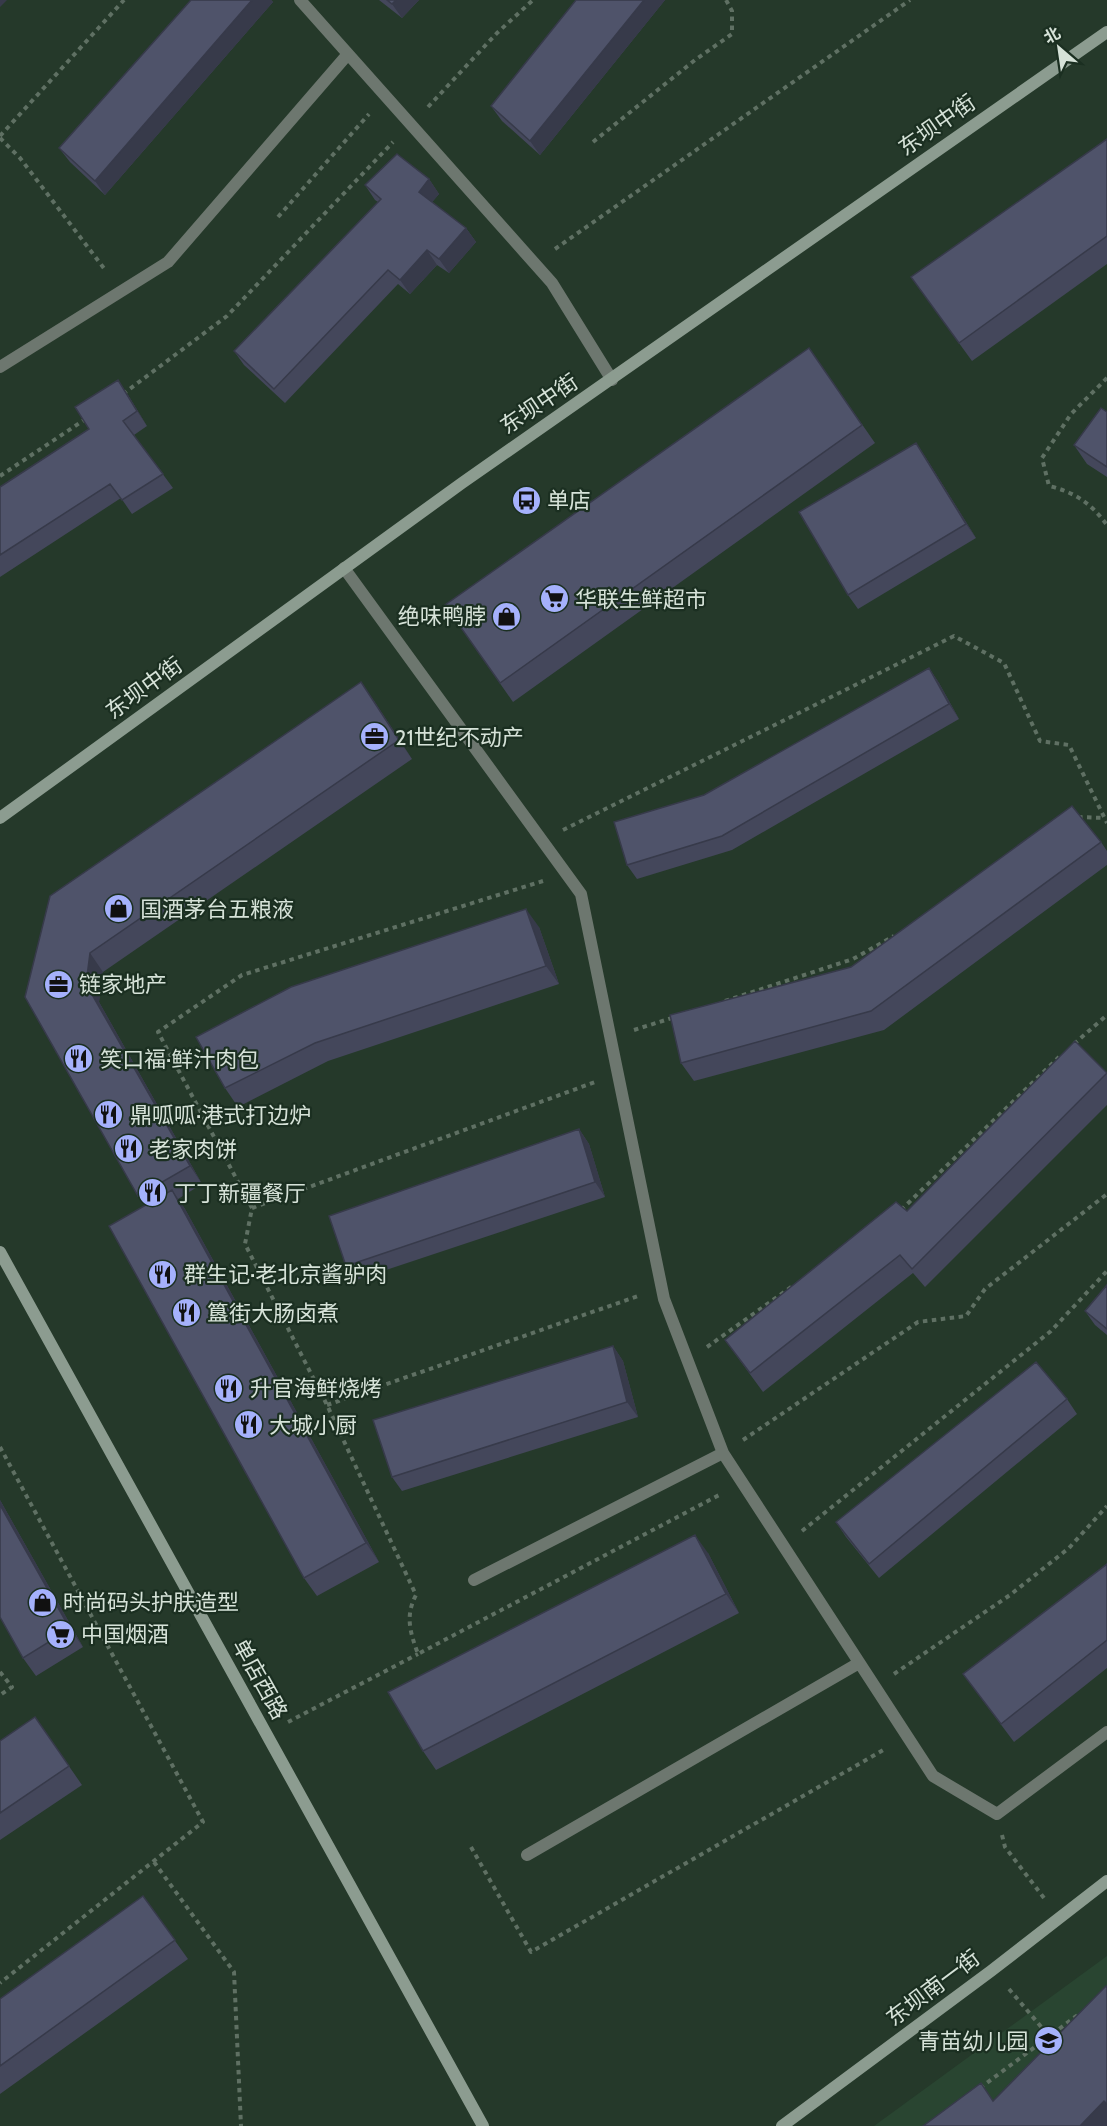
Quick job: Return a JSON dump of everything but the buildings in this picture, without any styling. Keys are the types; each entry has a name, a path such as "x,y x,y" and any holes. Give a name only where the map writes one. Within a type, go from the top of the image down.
{"street":[{"path":"300,0 552,283 612,380"},
{"name":"东坝中街","path":"0,818 344,568 1107,32"},
{"path":"0,368 168,262 348,54"},
{"path":"344,568 581,894 662,1288 723,1454 907,1737 933,1776 998,1814 1107,1732"},
{"name":"单店西路","path":"0,1252 483,2126"},
{"path":"474,1580 723,1454"},
{"path":"527,1855 859,1663"},
{"name":"东坝南一街","path":"782,2126 991,1971 1107,1881"}],"path":[{"path":"122,291 20,158 0,137 124,0"},
{"path":"119,396 227,316 382,152 412,125 497,33 533,0"},
{"path":"593,142 695,60 732,34 732,11 726,0"},
{"path":"534,263 910,0"},
{"path":"278,217 386,96"},
{"path":"1107,378 1071,414 1042,458 1049,486 1071,491 1096,510 1107,525"},
{"path":"0,476 89,416"},
{"path":"542,841 954,636 1004,663 1040,741 1069,745 1105,820"},
{"path":"1071,817 1105,820"},
{"path":"418,1654 410,1632 409,1609 416,1595 327,1405 245,1244 252,1208 158,1032 242,975 567,874"},
{"path":"721,1002 853,959 903,931"},
{"path":"892,1216 911,1202 1023,1089 1107,1015"},
{"path":"610,1038 677,1016"},
{"path":"252,1208 617,1073"},
{"path":"723,1454 918,1322 966,1316 985,1289 1107,1194"},
{"path":"783,1546 1051,1331 1107,1271"},
{"path":"688,1360 795,1284"},
{"path":"327,1405 662,1288"},
{"path":"0,1447 203,1822 0,1983"},
{"path":"267,1734 742,1483"},
{"path":"875,1688 1019,1588 1070,1548 1107,1506"},
{"path":"0,1672 12,1687 0,1695"},
{"path":"471,1847 531,1953 907,1737"},
{"path":"998,1814 1005,1847 1060,1918"},
{"path":"154,1862 234,1972 241,2126"},
{"path":"991,1971 1049,2036"},
{"path":"975,2092 1083,2011"}],"shaded area":[{"name":"青苗幼儿园","path":"1107,1956 1107,2126 874,2126"}],"place":[{"name":"单店","path":"526,500"},
{"name":"华联生鲜超市","path":"554,599"},
{"name":"绝味鸭脖","path":"507,616"},
{"name":"21世纪不动产","path":"374,737"},
{"name":"国酒茅台五粮液","path":"119,909"},
{"name":"链家地产","path":"58,984"},
{"name":"笑口福·鲜汁肉包","path":"79,1059"},
{"name":"鼎呱呱·港式打边炉","path":"109,1115"},
{"name":"老家肉饼","path":"128,1149"},
{"name":"丁丁新疆餐厅","path":"153,1193"},
{"name":"群生记·老北京酱驴肉","path":"163,1274"},
{"name":"簋街大肠卤煮","path":"186,1313"},
{"name":"升官海鲜烧烤","path":"229,1388"},
{"name":"大城小厨","path":"248,1425"},
{"name":"时尚码头护肤造型","path":"42,1602"},
{"name":"中国烟酒","path":"60,1634"},
{"name":"青苗幼儿园","path":"1049,2041"}]}
